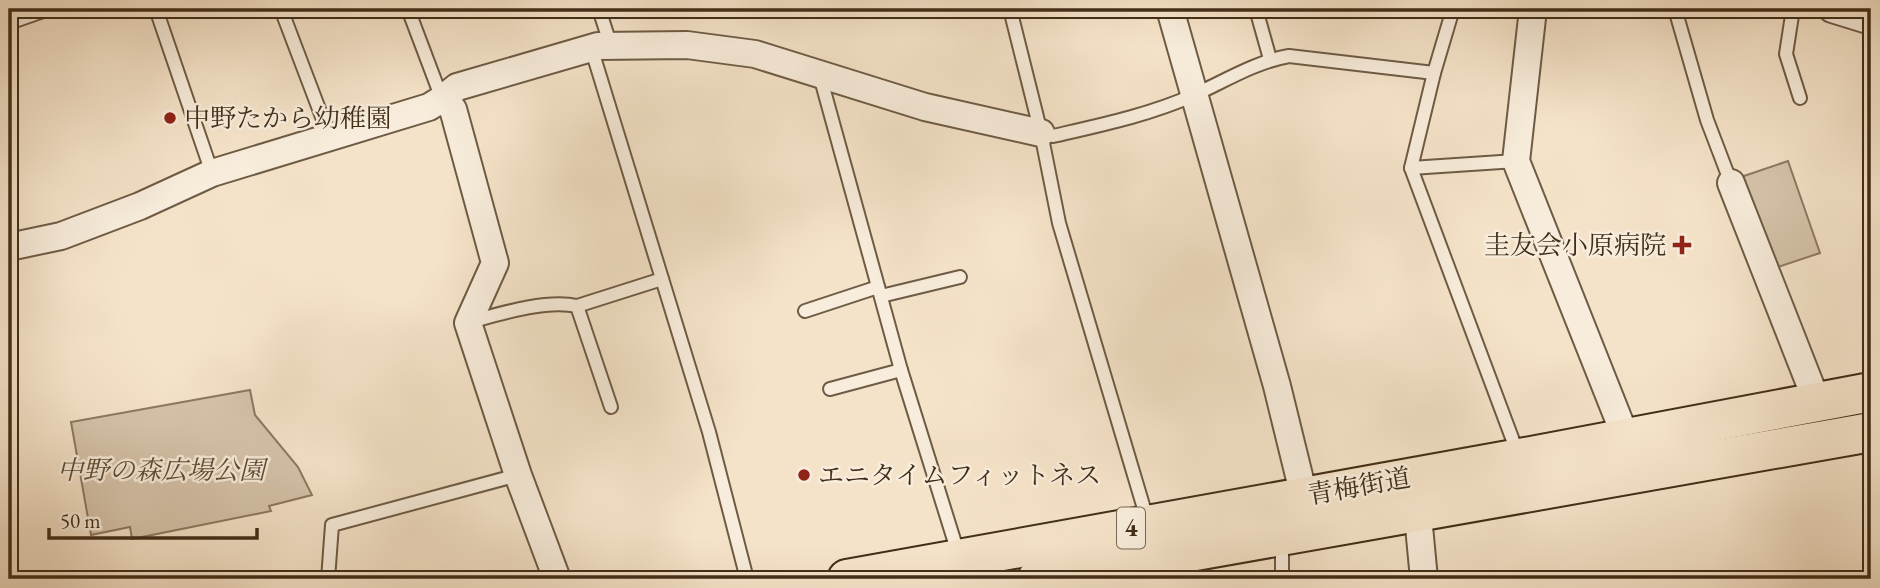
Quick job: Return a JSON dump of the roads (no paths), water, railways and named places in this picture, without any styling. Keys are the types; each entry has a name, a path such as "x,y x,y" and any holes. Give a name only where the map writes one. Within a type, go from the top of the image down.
{"main road":[{"name":"青梅街道","path":"1037,579 1283,536 1520,458 1871,392"},
{"name":"青梅街道","path":"847,579 1304,496 1530,494 1871,432"}],"street":[{"path":"1170,9 1277,386 1304,496"},
{"path":"1532,9 1516,161 1626,438"},
{"path":"9,247 61,236 140,206 212,173 429,107 457,87 598,46 687,46 755,54 925,107 1041,134"},
{"path":"442,99 453,108 495,263 468,323 518,475 557,579"},
{"path":"1731,183 1816,402"},
{"path":"1416,494 1424,579"}],"lane":[{"path":"9,23 49,9"},
{"path":"156,9 212,173"},
{"path":"281,9 330,138"},
{"path":"408,9 442,99"},
{"path":"599,9 608,37 598,46 594,57 709,432 747,579"},
{"path":"1010,9 1041,134 1059,223 1149,525"},
{"path":"1256,9 1270,59"},
{"path":"1453,9 1411,168 1520,458"},
{"path":"1675,9 1707,120 1731,183"},
{"path":"1793,9 1786,54 1800,99"},
{"path":"1041,134 1053,136 1135,117 1194,95 1270,59 1289,56 1434,73"},
{"path":"819,73 901,370 960,559"},
{"path":"1411,168 1516,161"},
{"path":"805,311 879,292 960,277"},
{"path":"468,323 513,310 566,303 576,306 662,279"},
{"path":"576,306 611,407"},
{"path":"830,389 901,370"},
{"path":"328,579 332,525 518,475"},
{"path":"1282,579 1283,536"}],"place":[{"name":"中野たから幼稚園","path":"170,118"},
{"name":"圭友会小原病院","path":"1682,245"},
{"name":"エニタイムフィットネス","path":"804,475"}],"park label":[{"name":"中野の森広場公園","path":"161,470"}]}
